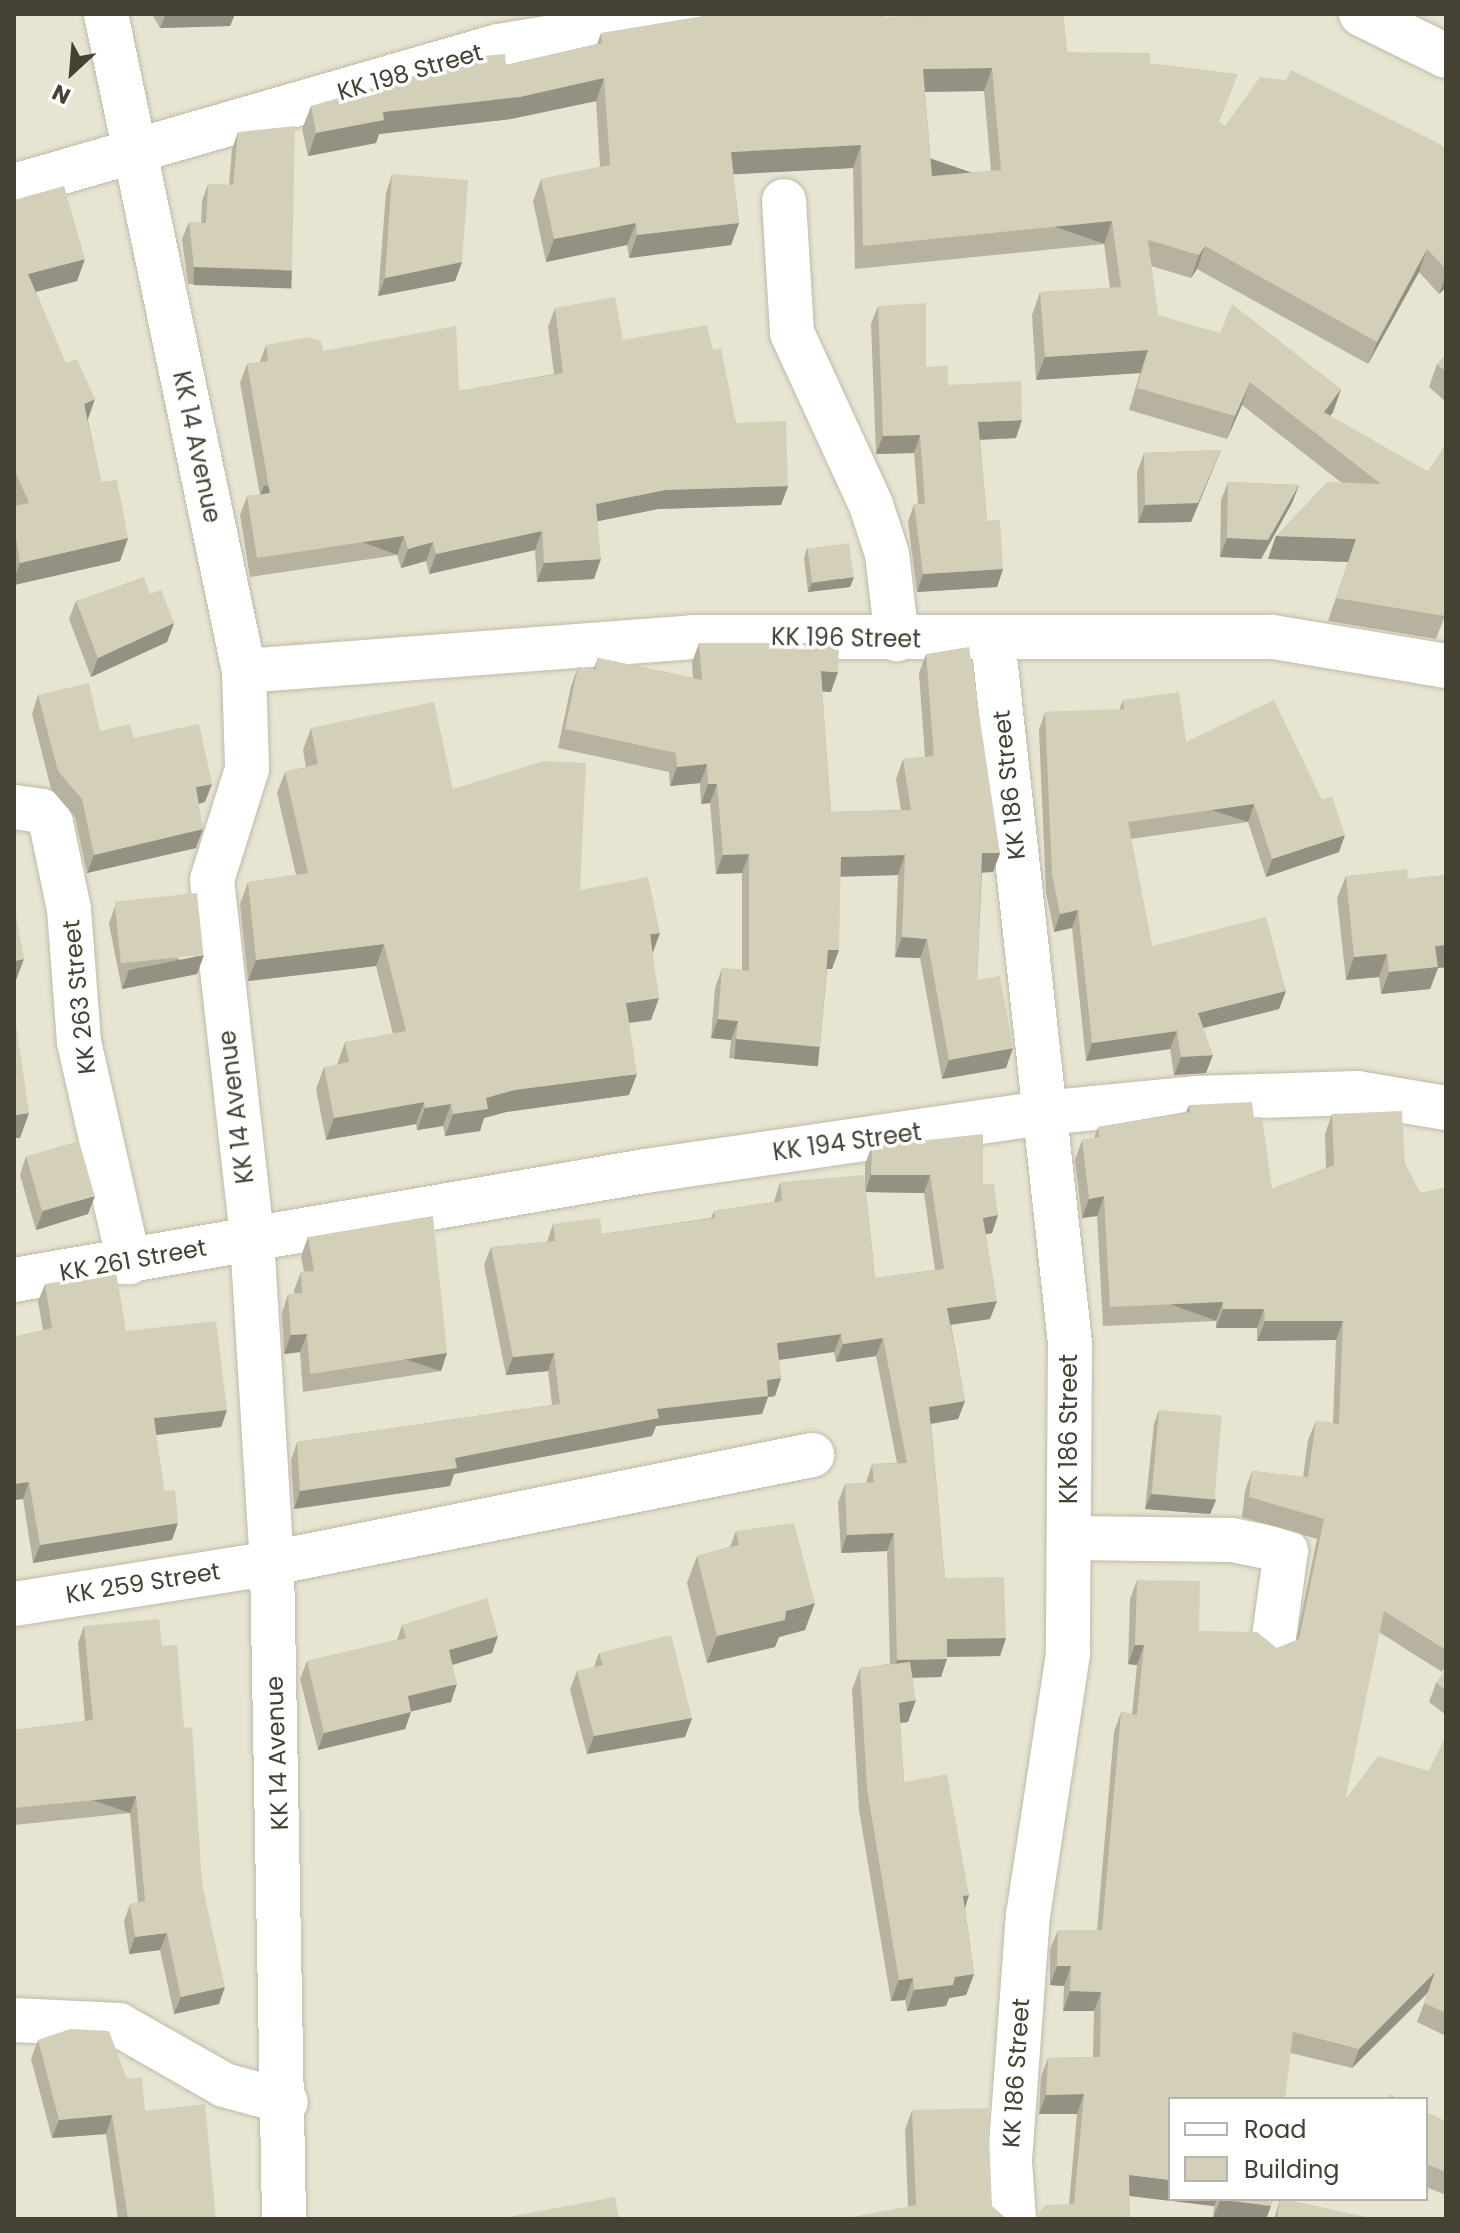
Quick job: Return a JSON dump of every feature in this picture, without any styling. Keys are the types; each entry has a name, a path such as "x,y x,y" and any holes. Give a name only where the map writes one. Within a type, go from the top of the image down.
{"street":[{"name":"KK 14 Avenue","path":"106,14 244,671 247,769 212,880 252,1239 272,1563 286,2102 284,2219"},
{"name":"KK 198 Street","path":"14,186 498,46 691,14"},
{"path":"1361,14 1446,56"},
{"path":"784,201 792,333 871,505 887,554 897,639"},
{"name":"KK 196 Street","path":"244,671 692,637 1273,637 1446,666"},
{"name":"KK 186 Street","path":"993,639 1070,1343 1068,1654 1028,1914 1010,2162 1014,2219"},
{"name":"KK 263 Street","path":"14,807 42,811 51,823 69,909 79,1042 129,1262"},
{"name":"KK 194 Street","path":"252,1239 1043,1113 1357,1093 1446,1108"},
{"name":"KK 261 Street","path":"14,1280 252,1239"},
{"name":"KK 259 Street","path":"14,1604 272,1563 812,1455"},
{"path":"1069,1538 1232,1540 1286,1551 1273,1643"},
{"path":"14,2020 119,2025 224,2085 286,2102"}],"shaded area":[{"path":"14,14 1446,14 1446,2219 14,2219"}],"building":[{"path":"1063,14 1067,52 1150,53 1150,63 1238,74 1219,122 1225,126 1260,77 1286,80 1291,70 1440,144 1446,150 1446,269 1427,249 1377,342 1205,246 1199,255 1148,240 1158,315 1220,333 1232,304 1341,389 1324,412 1428,472 1446,444 1445,616 1336,598 1356,539 1276,536 1327,482 1381,484 1250,382 1235,416 1137,388 1148,350 1045,357 1040,292 1121,287 1112,221 863,246 861,145 731,152 739,223 637,235 636,223 554,239 541,179 610,165 604,78 520,97 383,112 384,120 316,133 311,106 482,56 505,54 506,65 602,43 601,33 703,16","holes":["992,68 1001,170 932,176 923,69"]},
{"path":"295,126 292,270 194,267 189,222 206,223 208,184 233,185 238,132"},
{"path":"392,174 468,180 462,262 385,278"},
{"path":"64,186 85,259 28,274 66,363 77,359 95,399 84,404 101,482 117,480 128,538 20,563 14,538 14,506 29,503 14,469 14,200"},
{"path":"615,297 623,340 707,325 713,350 721,348 736,423 786,421 788,486 665,490 596,504 601,559 544,563 542,531 436,554 433,542 408,549 404,536 257,558 247,496 270,493 247,364 268,361 266,345 309,337 321,341 323,351 456,326 459,391 563,373 555,308"},
{"path":"926,303 926,367 948,366 948,385 1021,381 1022,420 978,422 987,521 1000,520 1003,569 923,574 914,504 925,504 920,435 883,436 878,306"},
{"path":"1446,355 1446,372 1437,364"},
{"path":"1221,450 1198,503 1145,505 1144,453"},
{"path":"1228,482 1299,485 1268,540 1227,538"},
{"path":"849,543 854,577 812,583 807,549"},
{"path":"144,577 150,594 161,590 174,623 98,658 76,601"},
{"path":"699,643 839,643 838,672 821,671 831,812 911,810 903,759 934,756 926,654 969,647 1000,853 982,853 977,980 1000,976 1013,1048 949,1060 927,939 902,937 905,855 841,857 839,950 828,950 820,1047 736,1039 738,1021 718,1019 722,968 749,971 749,854 723,855 717,784 708,784 707,764 677,767 676,753 565,729 578,667 595,670 598,658 702,680"},
{"path":"89,683 100,731 130,724 134,738 199,724 212,784 196,787 203,829 94,855 82,799 58,771 38,695"},
{"path":"1179,692 1186,742 1274,700 1322,800 1332,796 1345,835 1272,859 1254,804 1128,822 1152,946 1266,917 1286,991 1198,1013 1213,1055 1181,1057 1177,1031 1092,1043 1078,910 1060,914 1052,874 1045,712 1124,709 1123,700"},
{"path":"434,702 453,789 544,761 586,763 580,890 648,877 660,933 650,934 659,998 626,1003 637,1074 514,1090 486,1098 488,1109 453,1114 451,1104 425,1108 424,1102 334,1118 324,1067 349,1062 345,1042 406,1031 384,944 256,960 248,882 308,873 285,772 318,764 311,728"},
{"path":"1407,869 1408,879 1446,875 1446,945 1435,946 1438,967 1389,972 1387,954 1354,957 1346,876"},
{"path":"197,893 203,955 121,963 114,902"},
{"path":"14,904 24,959 14,961"},
{"path":"14,1011 29,1113 14,1115"},
{"path":"1252,1102 1254,1117 1262,1117 1272,1189 1334,1165 1332,1114 1402,1111 1405,1164 1420,1193 1446,1188 1446,1650 1384,1611 1345,1800 1378,1756 1429,1771 1446,1736 1446,2013 1424,2003 1435,1972 1359,2049 1293,2032 1285,2097 1168,2097 1168,2180 1129,2175 1130,2219 1035,2219 1045,2205 1074,2204 1084,2094 1046,2095 1048,2058 1100,2057 1101,1992 1070,1991 1071,1966 1057,1966 1058,1930 1102,1930 1121,1712 1137,1715 1144,1645 1135,1645 1137,1580 1200,1581 1199,1631 1257,1632 1277,1648 1299,1639 1324,1519 1249,1497 1252,1471 1308,1477 1316,1421 1339,1424 1343,1321 1265,1321 1264,1309 1223,1309 1223,1302 1110,1307 1104,1196 1089,1199 1082,1140 1099,1137 1098,1127 1190,1112 1189,1105"},
{"path":"983,1134 983,1185 994,1183 998,1215 983,1218 997,1301 947,1308 965,1401 929,1407 945,1578 1004,1577 1006,1638 947,1639 947,1659 897,1660 894,1533 847,1535 845,1484 874,1482 872,1464 907,1463 883,1338 843,1344 841,1334 777,1343 781,1378 767,1380 768,1396 657,1409 659,1418 455,1458 457,1468 300,1491 297,1442 560,1404 554,1353 513,1357 491,1247 555,1241 553,1224 600,1218 602,1234 715,1218 714,1211 782,1201 780,1182 864,1175 875,1278 944,1269 930,1175 871,1175 872,1146"},
{"path":"79,1141 95,1196 42,1211 26,1156"},
{"path":"433,1216 447,1353 310,1374 307,1334 291,1335 288,1294 302,1293 301,1272 314,1271 308,1237"},
{"path":"116,1272 126,1331 216,1321 227,1410 154,1418 164,1491 175,1490 178,1523 40,1545 29,1482 14,1484 14,1337 52,1328 45,1284"},
{"path":"1159,1410 1222,1415 1214,1499 1152,1494"},
{"path":"794,1523 815,1603 786,1611 785,1620 717,1636 697,1556 739,1545 736,1531"},
{"path":"487,1598 498,1636 449,1650 457,1684 408,1696 411,1712 324,1733 307,1661 406,1638 402,1625"},
{"path":"159,1619 162,1646 177,1645 184,1728 192,1727 202,1884 225,1987 181,1997 167,1933 135,1937 130,1904 145,1901 136,1796 14,1808 14,1730 93,1720 84,1626"},
{"path":"671,1635 692,1718 594,1736 577,1671 603,1665 599,1653"},
{"path":"910,1662 916,1700 899,1703 904,1782 947,1774 969,1895 963,1896 974,1974 955,1977 953,1985 914,1990 913,1978 899,1980 867,1789 860,1668"},
{"path":"1446,1670 1446,1690 1436,1683"},
{"path":"70,2029 109,2031 127,2079 142,2077 145,2111 205,2104 216,2219 128,2219 112,2115 59,2120 38,2040"},
{"path":"988,2108 992,2206 1007,2219 841,2219 916,2205 912,2110"},
{"path":"1428,2113 1446,2122 1446,2172 1428,2165"},
{"path":"615,2197 619,2219 498,2219"},
{"path":"1235,2201 1272,2201 1271,2206"},
{"path":"1280,2201 1293,2201 1374,2219 1277,2219"}]}
